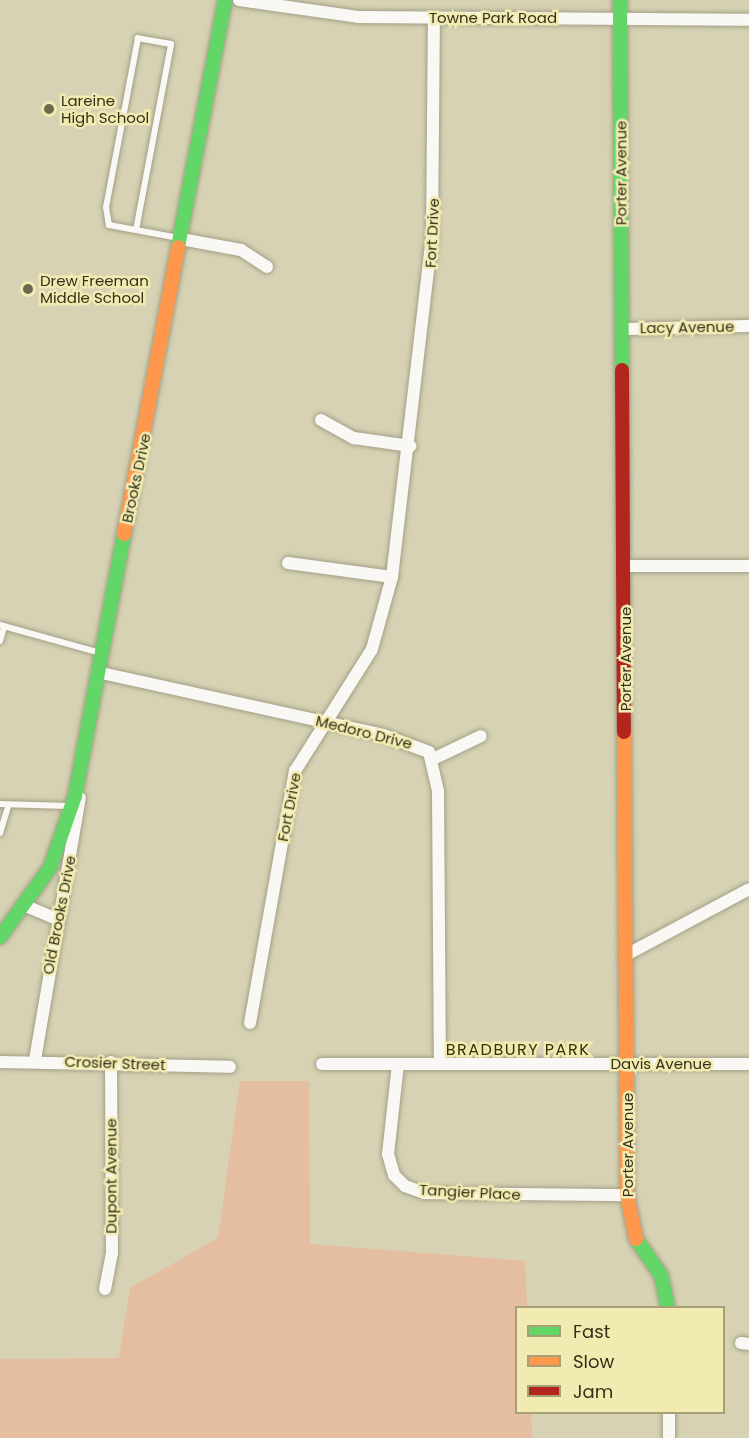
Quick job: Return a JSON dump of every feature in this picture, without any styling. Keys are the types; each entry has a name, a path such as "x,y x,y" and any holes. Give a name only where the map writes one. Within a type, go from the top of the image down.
{"street":[{"name":"Brooks Drive","path":"1,933 26,906 58,852 81,769 100,653 225,0"},
{"name":"Towne Park Road","path":"239,0 328,16 749,20"},
{"name":"Porter Avenue","path":"620,0 626,566 627,1195 633,1235 661,1275 668,1306"},
{"name":"Fort Drive","path":"250,1023 290,785 324,722 372,649 392,577 410,446 432,239 434,18"},
{"path":"181,239 241,250 267,267"},
{"name":"Lacy Avenue","path":"624,328 749,326"},
{"path":"321,420 354,438 410,446"},
{"path":"288,563 392,577"},
{"path":"626,566 749,566"},
{"name":"Medoro Drive","path":"97,672 417,745 434,759"},
{"path":"440,1064 434,759 481,736"},
{"name":"Old Brooks Drive","path":"35,1060 57,919 74,839 81,769"},
{"path":"628,954 749,889"},
{"path":"26,906 57,919"},
{"name":"Crosier Street","path":"0,1062 35,1060 230,1067"},
{"name":"Dupont Avenue","path":"105,1289 112,1253 111,1062"},
{"name":"Davis Avenue","path":"322,1064 749,1064"},
{"name":"Tangier Place","path":"399,1064 388,1154 394,1175 405,1186 424,1192 627,1195"},
{"path":"669,1414 669,1438"}],"lane":[{"path":"136,230 171,44 138,38 106,207 109,225 181,239"},
{"path":"0,641 2,626 100,653"},
{"path":"0,804 72,806"},
{"path":"0,833 8,806"}],"shaded area":[{"path":"240,1081 309,1081 310,1244 525,1261 527,1306 515,1306 515,1414 531,1414 532,1438 0,1438 0,1359 119,1358 130,1288 218,1238"}],"traffic: fast":[{"path":"178,247 225,0"},
{"path":"620,0 622,370"},
{"path":"0,937 50,868 75,796 124,534"},
{"path":"636,1239 661,1275 668,1306"}],"traffic: slow":[{"path":"124,534 178,247"},
{"path":"624,732 627,1195 636,1239"}],"traffic: jam":[{"path":"622,370 624,732"}],"place":[{"name":"Lareine High School","path":"49,109"},
{"name":"Drew Freeman Middle School","path":"28,289"}],"district":[{"name":"BRADBURY PARK","path":"518,1050"}]}
